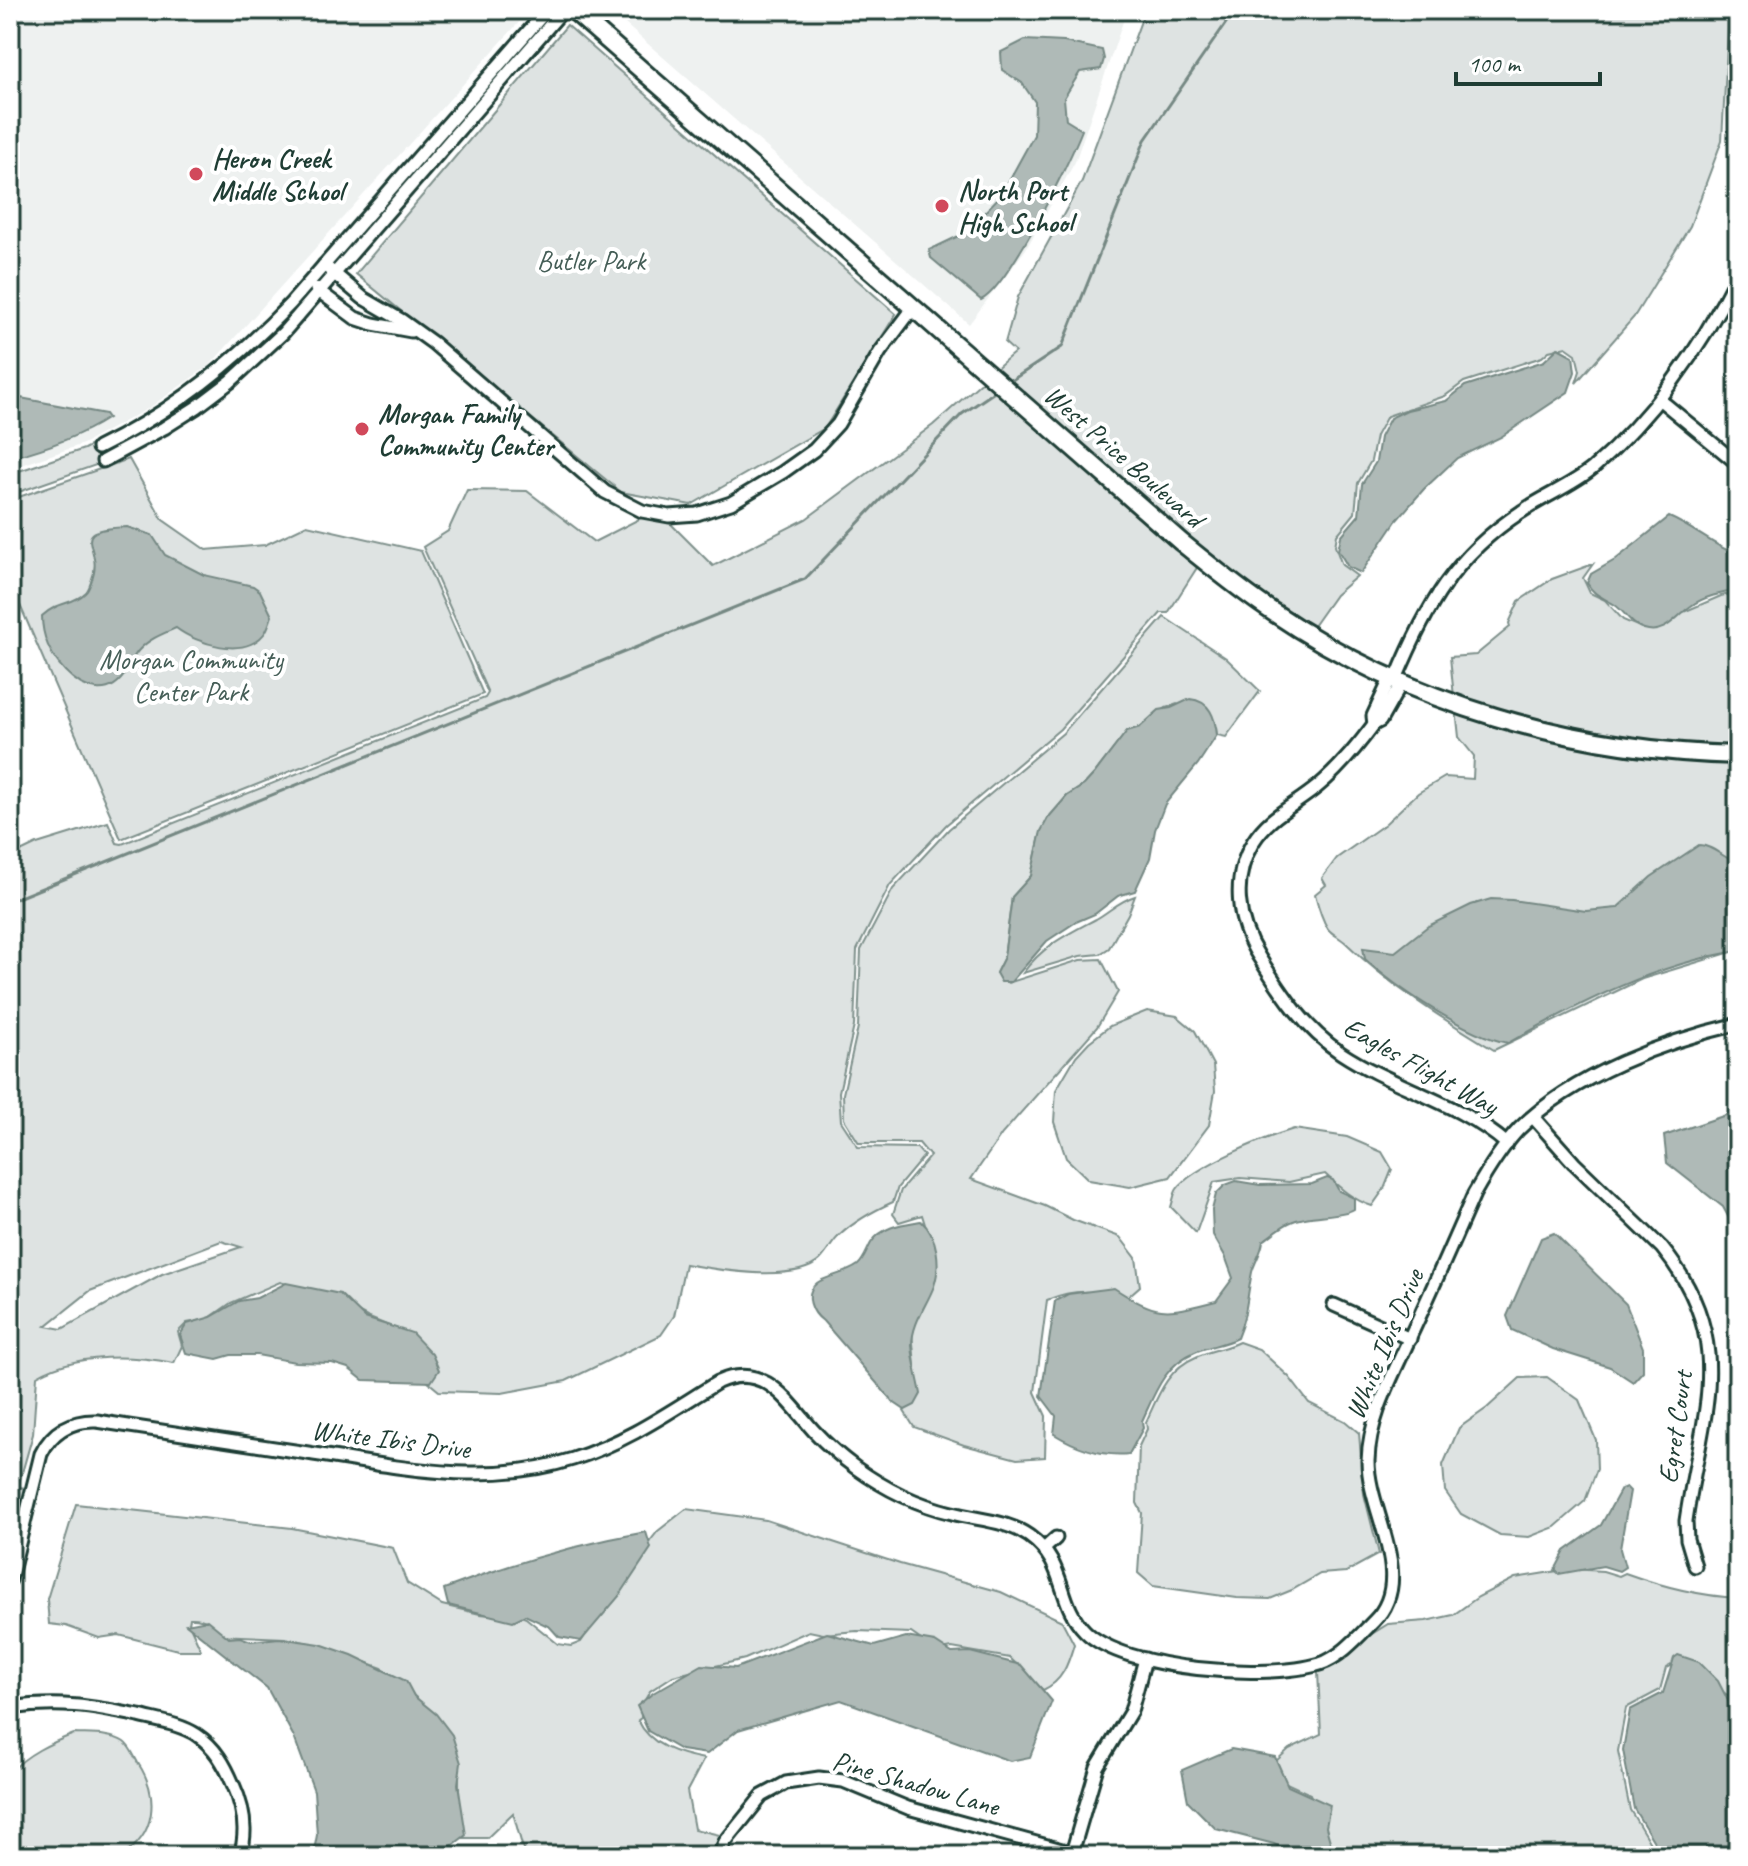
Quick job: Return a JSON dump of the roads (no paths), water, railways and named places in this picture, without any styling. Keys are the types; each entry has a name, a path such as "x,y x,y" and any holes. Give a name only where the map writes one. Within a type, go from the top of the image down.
{"street":[{"path":"98,448 181,400 221,371 273,323 547,10"},
{"path":"103,461 197,407 230,382 283,333 563,10"},
{"name":"West Price Boulevard","path":"573,10 1181,542 1274,613 1325,644 1396,679 1497,718 1556,734 1654,750 1738,755"},
{"path":"324,265 363,298 419,333 605,492 642,511 682,516 731,503 814,450 838,424 880,352 914,307"},
{"name":"Eagles Flight Way","path":"1507,1144 1478,1122 1355,1062 1329,1044 1291,1006 1245,931 1240,908 1240,878 1246,856 1257,837 1278,813 1333,772 1380,721 1431,603 1465,557 1516,515 1591,469 1659,399 1703,337 1738,274"},
{"path":"309,282 345,312 364,322 419,333"},
{"path":"1659,399 1738,464"},
{"name":"White Ibis Drive","path":"10,1580 41,1454 53,1436 73,1423 97,1421 420,1471 491,1474 556,1464 618,1442 651,1425 718,1382 736,1377 758,1380 781,1391 830,1447 884,1486 939,1510 1007,1525 1023,1532 1044,1549 1059,1571 1073,1615 1084,1631 1111,1649 1182,1666 1226,1670 1262,1671 1314,1665 1336,1656 1381,1614 1392,1592 1393,1578 1370,1479 1369,1444 1378,1411 1486,1172 1533,1117 1562,1096 1625,1062 1678,1041 1738,1024"},
{"name":"Egret Court","path":"1533,1117 1574,1163 1662,1248 1674,1264 1700,1314 1710,1382 1686,1521 1687,1539 1695,1566"},
{"path":"1334,1305 1410,1339"},
{"path":"1044,1549 1056,1538"},
{"path":"1078,1854 1097,1767 1128,1718 1145,1659"},
{"path":"10,1708 50,1703 85,1705 174,1724 199,1736 218,1755 238,1794 245,1826 240,1856"},
{"name":"Pine Shadow Lane","path":"719,1856 747,1811 762,1796 786,1783 819,1778 843,1781 908,1808 1078,1854"}],"waterway":[{"path":"1009,382 1062,347 1145,140 1235,10"},
{"path":"10,901 805,579 962,414 996,391"}],"place":[{"name":"Heron Creek Middle School","path":"196,174"},
{"name":"North Port High School","path":"942,206"},
{"name":"Morgan Family Community Center","path":"362,429"}],"park label":[{"name":"Butler Park","path":"591,260"},
{"name":"Morgan Community Center Park","path":"191,675"}]}
